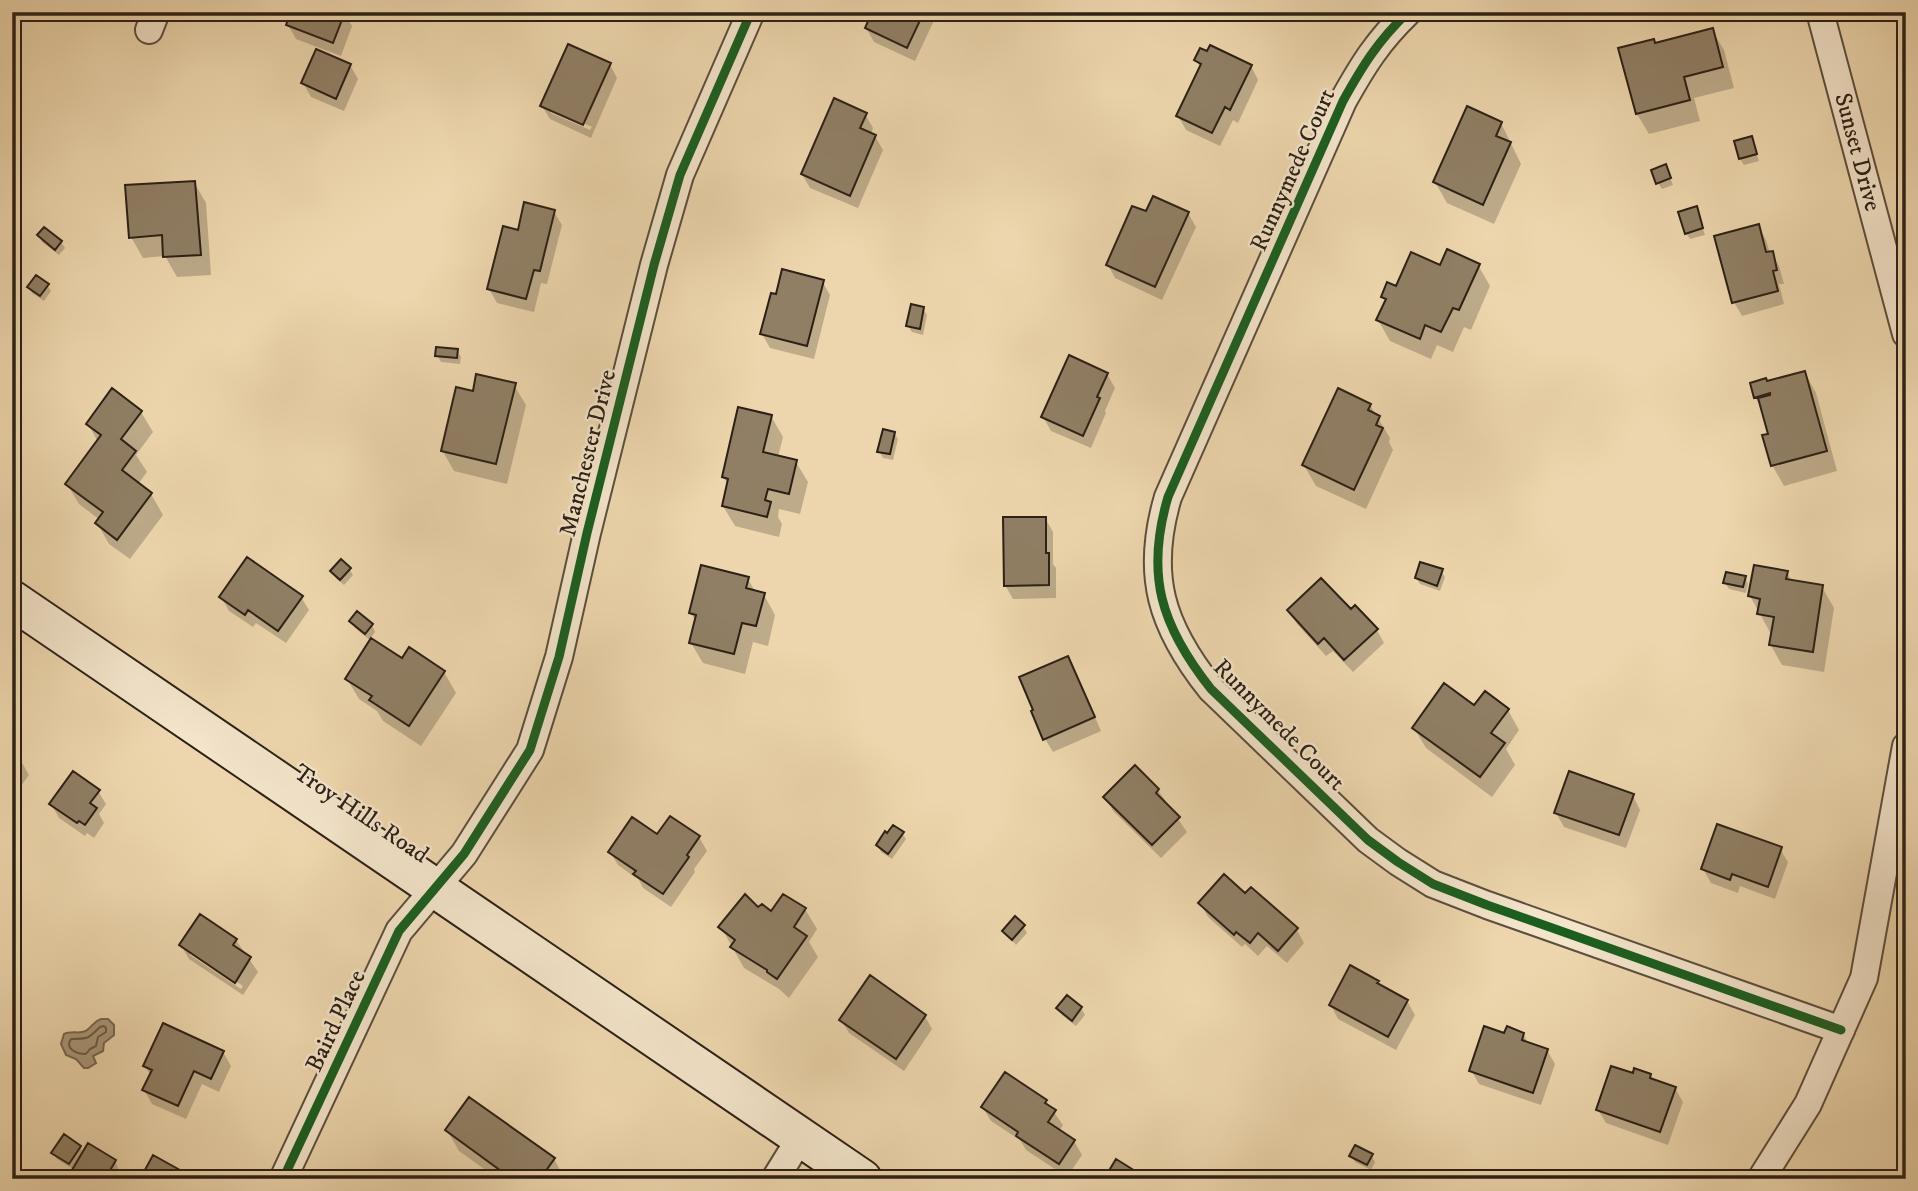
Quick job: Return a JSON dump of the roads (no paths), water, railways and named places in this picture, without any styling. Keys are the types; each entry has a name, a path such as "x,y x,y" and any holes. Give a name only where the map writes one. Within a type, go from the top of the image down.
{"main road":[{"name":"Troy Hills Road","path":"12,600 862,1179"}],"street":[{"name":"Manchester Drive","path":"435,887 464,854 530,750 559,657 587,533 680,175 751,12"},
{"name":"Runnymede Court","path":"1408,12 1388,31 1371,54 1343,101 1168,497 1161,523 1157,577 1161,598 1176,637 1211,689 1368,840 1433,884 1841,1030"},
{"name":"Sunset Drive","path":"1820,12 1906,334"},
{"path":"1761,1179 1808,1104 1864,978 1906,746"},
{"name":"Baird Place","path":"283,1179 399,930 435,887"},
{"path":"775,1179 801,1137"}],"water":[{"path":"101,1019 108,1019 114,1025 114,1035 104,1043 103,1051 93,1056 96,1063 84,1068 76,1059 66,1055 61,1044 64,1034 85,1031"}]}
